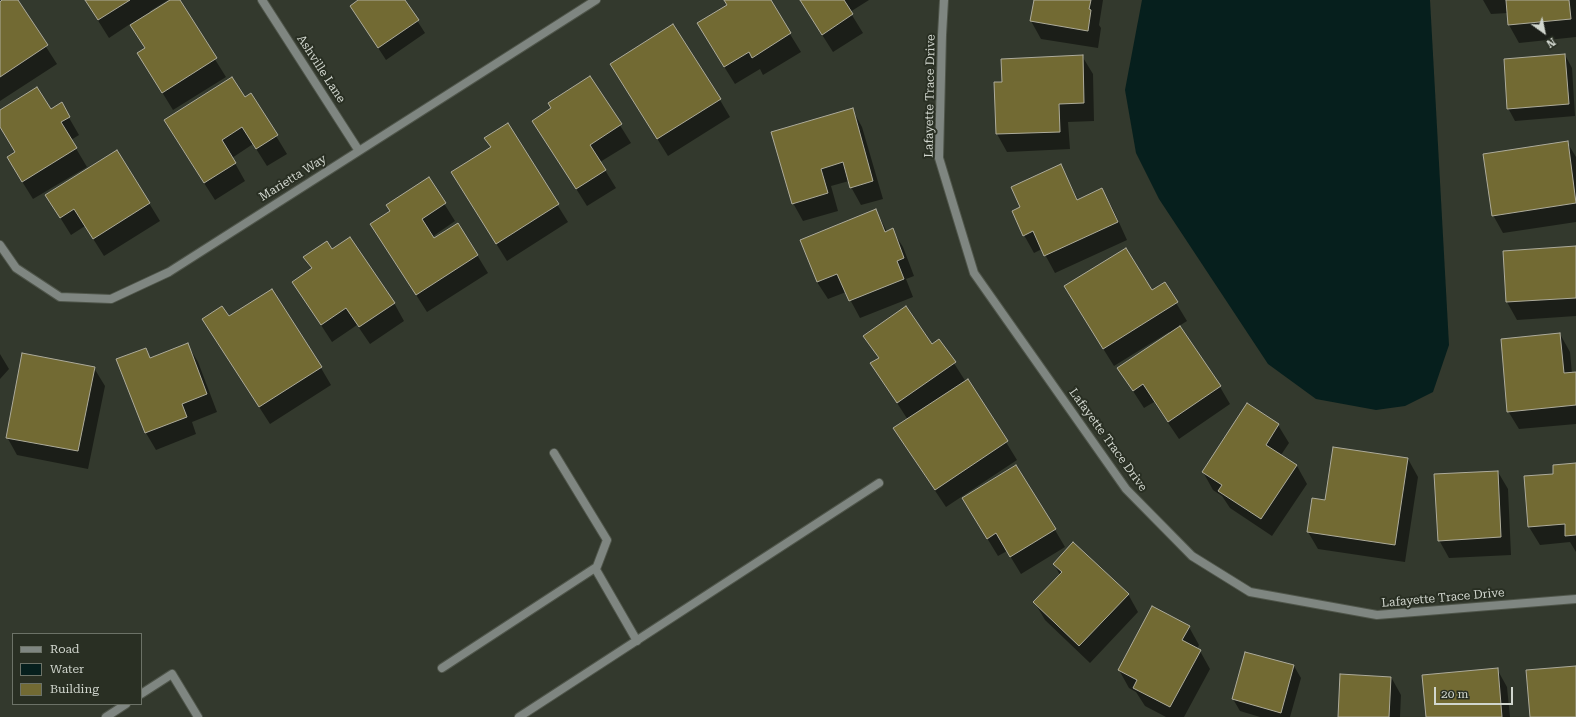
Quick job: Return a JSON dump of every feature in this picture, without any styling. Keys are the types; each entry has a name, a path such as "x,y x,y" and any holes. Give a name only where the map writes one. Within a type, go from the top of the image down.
{"street":[{"name":"Ashville Lane","path":"262,0 359,151"},
{"name":"Marietta Way","path":"0,245 16,268 60,297 111,299 169,272 596,0"},
{"name":"Lafayette Trace Drive","path":"944,0 939,158 974,273 1126,489 1192,556 1250,592 1377,615 1576,599"},
{"path":"554,453 607,540 596,569"},
{"path":"519,717 879,483"},
{"path":"442,668 595,568 596,569"},
{"path":"596,569 637,640"},
{"path":"142,693 172,674 198,717"},
{"path":"106,717 124,705"}],"water":[{"path":"1142,0 1430,0 1449,345 1433,392 1405,406 1376,410 1316,399 1268,364 1159,199 1136,153 1125,90"}],"building":[{"path":"2,0 18,0 48,45 0,77 0,2"},
{"path":"85,0 130,0 98,20"},
{"path":"170,0 180,0 217,58 162,93 137,53 145,48 130,25"},
{"path":"358,0 405,0 419,20 378,48 350,6"},
{"path":"724,0 771,0 791,33 752,58 749,52 724,67 697,23 727,5"},
{"path":"800,0 844,0 853,14 822,35"},
{"path":"1034,0 1091,0 1088,31 1030,21"},
{"path":"1506,0 1569,0 1571,19 1508,25"},
{"path":"673,24 721,99 657,139 610,64"},
{"path":"1565,54 1569,104 1507,109 1504,59"},
{"path":"1083,55 1084,103 1059,104 1060,132 996,134 994,82 1002,82 1001,59"},
{"path":"590,76 622,124 590,145 606,170 576,189 532,121 551,108 548,103"},
{"path":"232,77 245,97 251,93 278,135 256,149 242,127 222,140 236,163 204,183 164,120"},
{"path":"37,87 51,109 62,102 70,117 61,122 77,148 22,182 7,157 15,152 0,127 0,110"},
{"path":"853,108 873,181 850,188 843,162 821,169 828,193 792,204 771,132"},
{"path":"508,123 559,204 496,244 451,172 491,147 484,138"},
{"path":"1568,141 1576,203 1492,216 1483,154"},
{"path":"117,150 150,203 93,239 74,209 60,218 45,195"},
{"path":"1061,164 1077,200 1102,188 1118,222 1044,256 1033,231 1023,236 1012,211 1020,207 1011,187"},
{"path":"429,177 446,203 422,219 434,238 458,223 478,255 416,295 370,224 390,211 386,205"},
{"path":"876,209 885,232 893,228 904,258 897,261 904,279 849,301 837,274 817,282 800,240"},
{"path":"350,237 395,303 359,327 346,308 321,325 292,282 312,268 303,257 327,241 332,249"},
{"path":"1576,246 1576,298 1506,302 1503,251"},
{"path":"1126,248 1152,290 1165,282 1178,302 1103,349 1064,286"},
{"path":"272,289 322,367 259,407 202,319 222,306 229,316"},
{"path":"906,306 932,344 939,339 956,362 897,403 870,363 879,358 863,336"},
{"path":"1180,326 1221,386 1168,422 1143,384 1133,391 1117,368"},
{"path":"1560,333 1564,373 1576,372 1576,405 1507,412 1501,339"},
{"path":"188,343 207,394 182,404 187,417 145,433 116,359 146,348 150,358"},
{"path":"22,353 95,367 78,451 6,438"},
{"path":"968,379 1008,441 935,490 893,428"},
{"path":"1247,403 1279,424 1266,445 1297,465 1261,519 1218,491 1222,485 1202,472"},
{"path":"1333,447 1408,458 1395,545 1307,532 1312,498 1325,500"},
{"path":"1576,463 1576,535 1565,536 1565,524 1528,527 1524,476 1553,474 1553,465"},
{"path":"1016,465 1056,529 1010,557 996,533 987,539 962,498"},
{"path":"1498,471 1501,537 1438,541 1434,474"},
{"path":"1073,542 1129,594 1079,646 1033,602 1062,572 1053,564"},
{"path":"1152,606 1190,626 1182,640 1201,650 1170,707 1133,688 1137,680 1118,670"},
{"path":"1245,652 1294,665 1281,713 1232,699"},
{"path":"1576,666 1576,717 1530,717 1526,670"},
{"path":"1498,668 1502,717 1426,717 1422,675"},
{"path":"1340,674 1391,677 1389,717 1338,717"}]}
